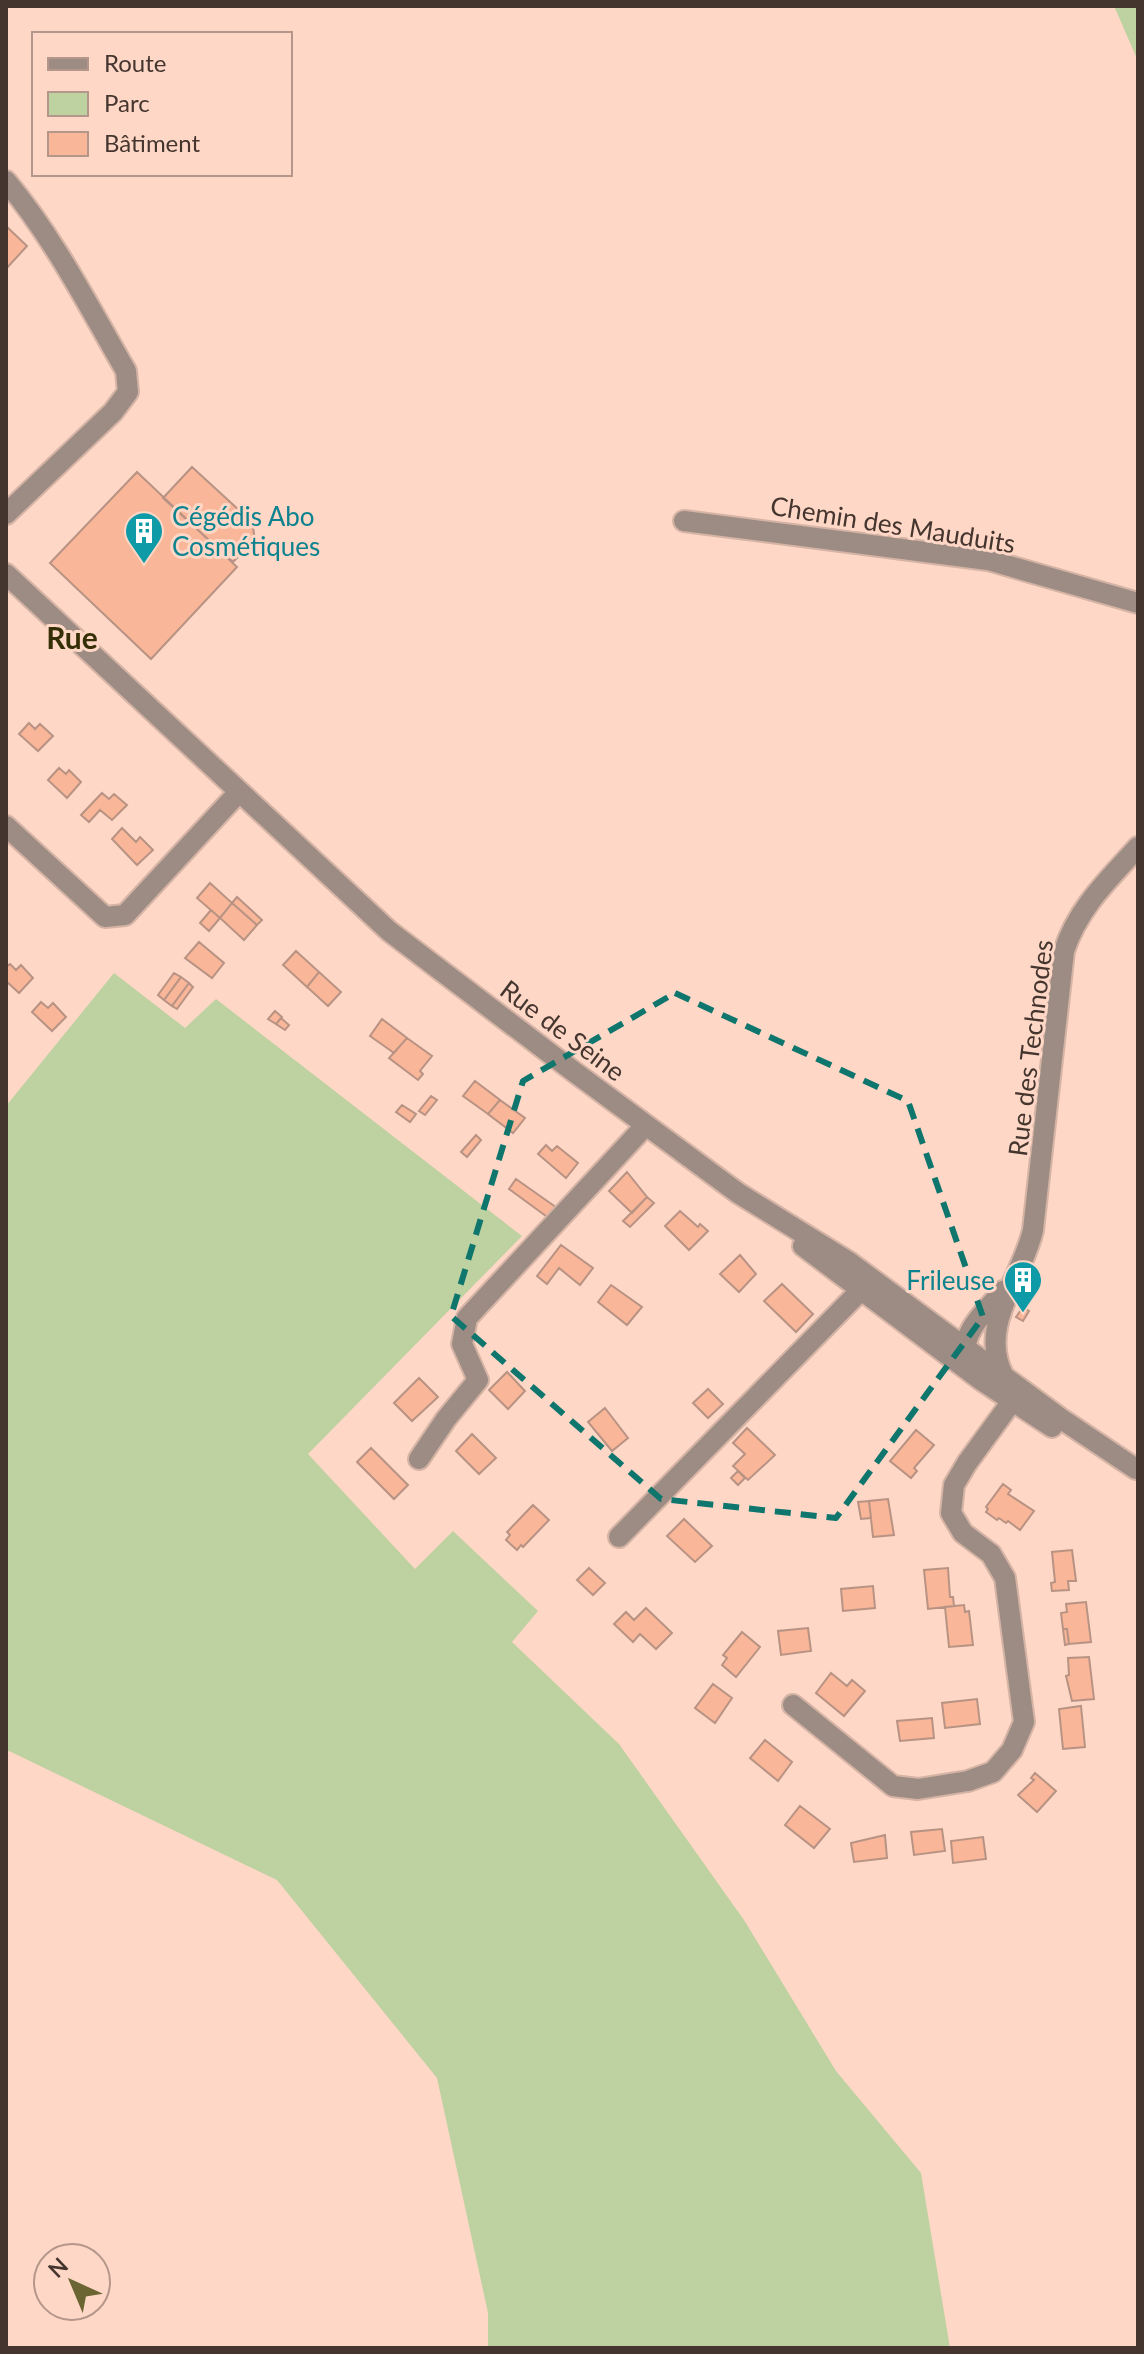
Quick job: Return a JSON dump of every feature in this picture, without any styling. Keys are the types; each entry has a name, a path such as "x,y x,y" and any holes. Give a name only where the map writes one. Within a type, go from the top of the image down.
{"street":[{"path":"6,181 25,204 77,287 129,381 128,392 113,412 6,514"},
{"name":"Chemin des Mauduits","path":"684,521 988,560 1138,603"},
{"name":"Rue de Seine","path":"7,576 389,931 738,1193 825,1246 899,1298 963,1355"},
{"path":"6,826 105,917 125,915 239,792"},
{"name":"Rue des Technodes","path":"963,1355 985,1343 994,1316 1030,1245 1064,951 1070,932 1085,906 1138,847"},
{"path":"419,1459 478,1380 462,1344 467,1318 646,1125"},
{"path":"738,1193 861,1290 1137,1469"},
{"path":"619,1537 861,1290"},
{"path":"899,1298 942,1318 953,1320 994,1316 994,1351 1012,1389"},
{"path":"793,1705 893,1786 918,1789 968,1781 993,1772 1012,1750 1024,1722 1005,1578 991,1554 963,1533 951,1513 954,1485 1012,1389"}],"highlighted area":[{"path":"675,993 908,1101 983,1317 836,1518 661,1499 451,1316 523,1081"}],"green space":[{"path":"1114,6 1138,6 1138,61"},
{"path":"114,973 185,1028 216,999 522,1236 308,1454 415,1569 453,1531 538,1611 512,1642 619,1744 744,1920 836,2071 921,2173 950,2348 488,2348 488,2313 437,2078 277,1880 9,1751 6,1753 6,1106"}],"building":[{"path":"6,226 27,246 6,269"},
{"path":"192,467 252,522 255,539 233,562 163,498"},
{"name":"Cégédis Abo Cosmétiques","path":"137,472 237,567 151,659 50,563"},
{"path":"29,723 35,729 40,724 53,736 38,751 19,734"},
{"path":"59,768 66,774 69,770 81,782 67,798 48,780"},
{"path":"102,793 109,799 114,794 127,805 112,820 100,810 89,822 81,815"},
{"path":"122,828 136,842 140,837 153,850 137,865 112,839"},
{"path":"210,883 232,903 220,918 197,898"},
{"path":"237,897 262,920 257,925 232,903"},
{"path":"232,903 257,925 244,940 220,918"},
{"path":"211,910 220,918 209,931 200,923"},
{"path":"199,942 224,963 212,978 185,958"},
{"path":"296,951 319,972 307,987 283,965"},
{"path":"10,964 16,970 21,965 33,978 19,993 6,981 6,967"},
{"path":"319,972 341,992 328,1006 307,987"},
{"path":"174,973 181,977 164,1000 158,995"},
{"path":"181,977 189,983 172,1006 164,1000"},
{"path":"189,983 193,987 177,1009 172,1006"},
{"path":"41,1002 48,1008 53,1003 66,1017 52,1031 32,1012"},
{"path":"275,1011 282,1017 276,1024 268,1019"},
{"path":"281,1018 289,1025 285,1030 276,1024"},
{"path":"382,1019 407,1038 394,1053 370,1036"},
{"path":"407,1038 432,1056 420,1071 423,1074 418,1080 389,1058"},
{"path":"475,1081 500,1100 488,1114 463,1096"},
{"path":"431,1096 437,1100 425,1115 419,1111"},
{"path":"500,1100 525,1118 513,1133 488,1114"},
{"path":"402,1105 416,1114 410,1122 396,1112"},
{"path":"476,1135 481,1140 467,1157 461,1152"},
{"path":"546,1145 552,1151 557,1146 578,1163 566,1178 538,1154"},
{"path":"627,1172 647,1197 632,1213 609,1191"},
{"path":"516,1179 560,1210 550,1219 509,1189"},
{"path":"647,1197 654,1203 630,1227 623,1221"},
{"path":"680,1211 698,1227 700,1224 708,1231 689,1250 665,1226"},
{"path":"561,1245 593,1268 580,1285 559,1268 547,1284 537,1276"},
{"path":"740,1255 756,1274 739,1292 720,1274"},
{"path":"782,1284 813,1314 796,1332 764,1301"},
{"path":"611,1285 642,1307 627,1325 598,1302"},
{"name":"Frileuse","path":"1023,1307 1029,1311 1023,1321 1016,1317"},
{"path":"507,1372 525,1391 508,1409 489,1390"},
{"path":"419,1378 438,1397 412,1421 394,1403"},
{"path":"708,1389 723,1404 708,1418 693,1403"},
{"path":"605,1408 628,1438 612,1451 588,1422"},
{"path":"747,1428 775,1455 748,1480 733,1466 745,1454 733,1443"},
{"path":"916,1430 934,1445 914,1468 917,1471 911,1478 890,1461"},
{"path":"472,1434 496,1458 479,1474 456,1451"},
{"path":"371,1448 408,1485 394,1499 357,1462"},
{"path":"738,1471 745,1478 738,1485 731,1478"},
{"path":"1003,1484 1011,1490 1008,1494 1034,1511 1020,1530 986,1512 986,1507"},
{"path":"888,1499 894,1535 873,1537 869,1501"},
{"path":"869,1501 871,1518 861,1519 858,1502"},
{"path":"533,1505 549,1520 517,1550 506,1540 510,1535 507,1532"},
{"path":"684,1519 712,1546 695,1562 667,1536"},
{"path":"1072,1550 1076,1581 1068,1581 1069,1590 1052,1591 1051,1583 1055,1582 1052,1552"},
{"path":"589,1568 605,1583 593,1595 577,1580"},
{"path":"948,1568 950,1597 953,1597 954,1606 928,1609 924,1570"},
{"path":"873,1586 875,1608 843,1611 841,1589"},
{"path":"1086,1602 1091,1642 1069,1644 1061,1613 1067,1612 1066,1604"},
{"path":"964,1605 965,1612 969,1611 973,1645 949,1647 945,1607"},
{"path":"646,1608 672,1633 656,1649 640,1634 633,1642 614,1624 626,1612 634,1620"},
{"path":"808,1628 811,1651 781,1655 778,1631"},
{"path":"1063,1629 1067,1629 1069,1644 1065,1645"},
{"path":"742,1632 760,1647 736,1677 722,1665 727,1658 723,1655"},
{"path":"1089,1657 1094,1699 1072,1701 1066,1676 1069,1675 1068,1658"},
{"path":"831,1673 847,1686 852,1680 865,1691 844,1716 816,1693"},
{"path":"713,1684 732,1698 715,1723 695,1708"},
{"path":"977,1699 980,1724 945,1728 942,1703"},
{"path":"1081,1706 1085,1747 1063,1749 1059,1709"},
{"path":"932,1718 934,1738 900,1741 897,1721"},
{"path":"765,1740 792,1762 778,1781 750,1758"},
{"path":"1035,1773 1056,1791 1037,1812 1018,1795 1034,1780 1031,1778"},
{"path":"800,1806 830,1829 814,1848 785,1825"},
{"path":"942,1829 945,1851 914,1855 911,1832"},
{"path":"885,1835 887,1858 854,1862 851,1843"},
{"path":"983,1837 986,1859 953,1863 951,1841"}],"place":[{"name":"Cégédis Abo Cosmétiques","path":"144,565"},
{"name":"Frileuse","path":"1023,1314"}],"district":[{"name":"Rue","path":"72,637"}]}
